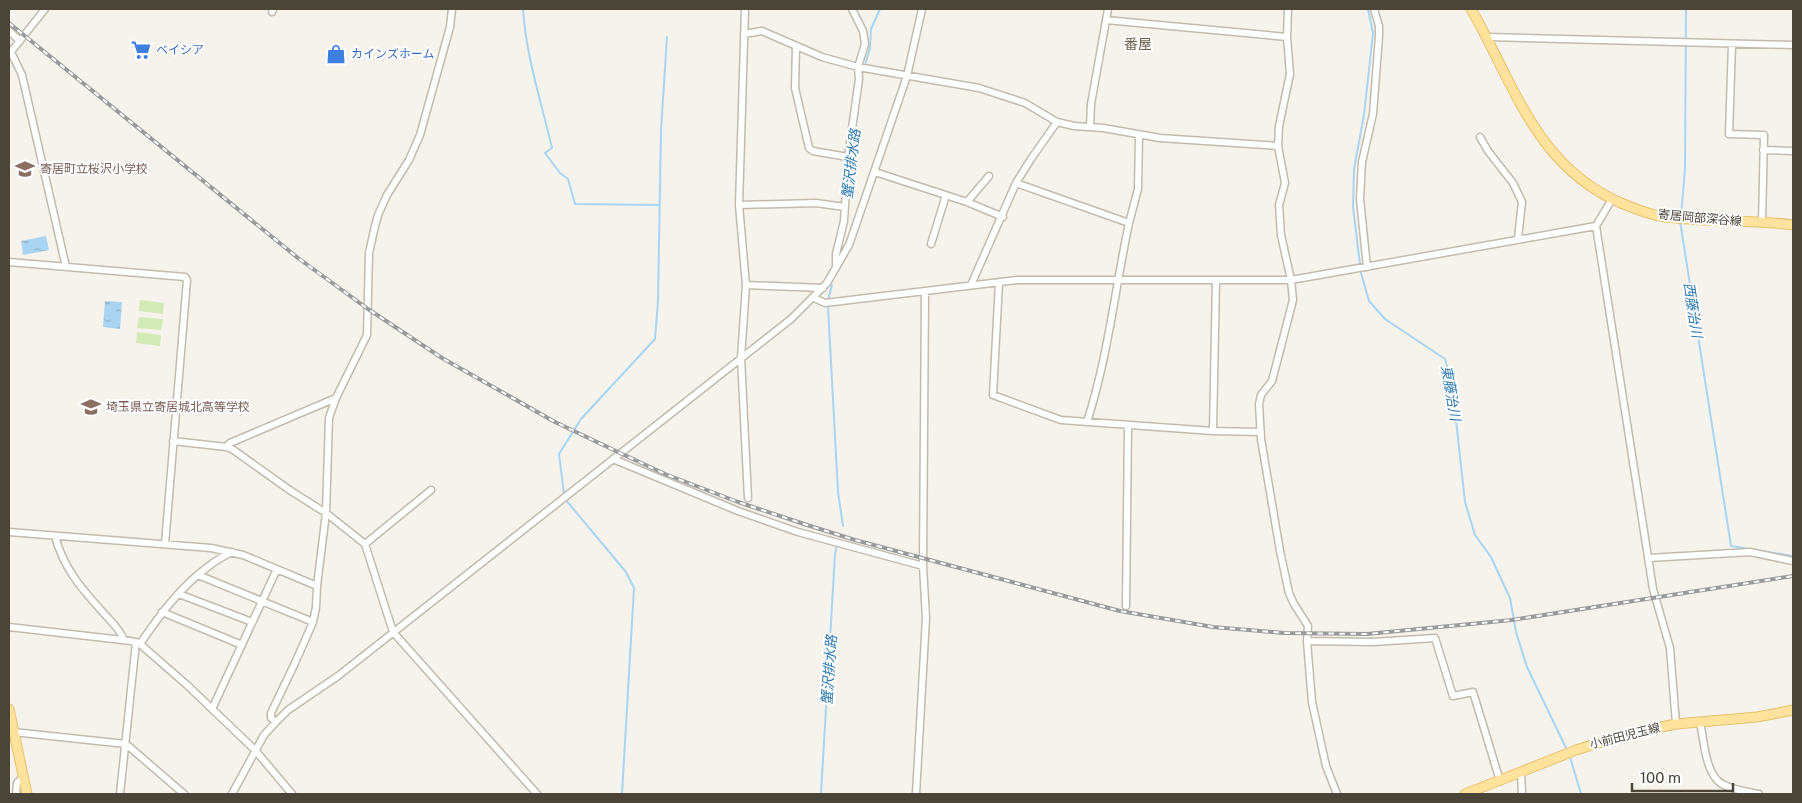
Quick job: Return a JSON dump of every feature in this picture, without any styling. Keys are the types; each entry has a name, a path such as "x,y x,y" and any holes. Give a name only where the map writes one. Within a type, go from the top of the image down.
{"main road":[{"name":"寄居岡部深谷線","path":"1471,9 1488,37 1526,115 1540,137 1556,157 1592,188 1612,199 1658,216 1793,225"},
{"path":"9,709 22,778 27,794"},
{"name":"小前田児玉線","path":"1465,794 1606,739 1650,728 1757,717 1793,710"}],"street":[{"path":"45,9 10,53 22,75 66,267"},
{"path":"276,722 270,718 271,713 313,622 326,513 330,418 336,398 367,335 369,253 378,215 387,195 409,160 420,135 450,27 452,9"},
{"path":"745,9 739,205 746,285 741,358 748,498"},
{"path":"836,269 836,254 845,208 848,157 859,79 858,68 865,44 863,31 852,9"},
{"path":"232,794 264,735 288,710 338,676 792,319 823,288 849,245 875,172 907,76 922,9"},
{"path":"1090,127 1091,104 1108,9"},
{"path":"1288,9 1287,36 1290,74 1279,126 1278,146 1285,184 1279,205 1281,235 1291,280 1293,300 1272,380 1261,395 1259,404 1261,432 1288,593 1308,626 1307,641 1312,702 1326,766 1337,794"},
{"path":"1367,267 1360,199 1362,162 1373,114 1379,36 1379,26 1374,9"},
{"path":"1106,20 1287,36"},
{"path":"9,31 22,38"},
{"path":"744,34 762,31 822,57 858,68 979,88 1025,102 1057,122 1074,126 1103,128 1160,138 1278,146"},
{"path":"1488,37 1793,45"},
{"path":"1732,44 1729,134 1764,136 1762,223"},
{"path":"796,46 795,88 810,148 813,151 848,157"},
{"path":"971,285 1003,217 1016,183 1057,122"},
{"path":"1087,422 1096,393 1114,316 1117,281 1138,189 1139,134"},
{"path":"1480,137 1499,167 1513,183 1522,202 1518,238"},
{"path":"1763,150 1793,151"},
{"path":"875,172 967,202 1003,217"},
{"path":"967,202 989,176"},
{"path":"1016,183 1129,223"},
{"path":"931,244 946,195"},
{"path":"1612,199 1596,226 1655,597 1670,648 1676,724"},
{"path":"739,205 816,203 845,208"},
{"path":"814,298 825,303 1017,280 1291,280 1518,238 1596,226"},
{"path":"9,262 185,277 187,280 165,544"},
{"path":"1213,431 1216,280"},
{"path":"998,282 993,395 1061,420 1213,431 1261,432"},
{"path":"746,285 823,288"},
{"path":"916,794 926,618 923,566 925,291"},
{"path":"226,447 230,443 336,398"},
{"path":"1126,606 1128,425"},
{"path":"173,441 232,449 291,491 326,513 364,544 393,632 538,794"},
{"path":"613,459 738,511 798,532 923,566"},
{"path":"364,544 431,490"},
{"path":"9,532 211,548 243,555 317,586"},
{"path":"55,536 63,560 72,574 100,610 121,632 124,640"},
{"path":"120,794 138,643 162,612 198,575 232,552"},
{"path":"1649,558 1750,552 1793,562"},
{"path":"212,709 277,569"},
{"path":"198,575 313,622"},
{"path":"179,594 252,622"},
{"path":"162,612 242,645"},
{"path":"9,627 138,643 164,663 255,750 292,794"},
{"path":"1307,641 1373,642 1435,638 1453,696 1473,692 1500,781"},
{"path":"1700,722 1710,769 1714,777 1729,788 1760,794"},
{"path":"13,732 126,744 184,794"},
{"path":"1521,772 1522,794"},
{"path":"16,794 18,783 22,778"}],"green space":[{"path":"140,300 164,303 163,314 139,311"},
{"path":"139,317 163,319 161,330 137,328"},
{"path":"137,332 161,335 160,346 136,343"}],"water":[{"path":"46,236 49,250 23,255 21,241"},
{"path":"105,301 122,302 120,329 103,327"}],"waterway":[{"path":"523,9 527,44 552,148 545,153 560,173 568,179 575,204 660,205"},
{"name":"蟹沢排水路","path":"865,65 870,48 871,29 880,9"},
{"name":"東藤治川","path":"1368,9 1373,33 1364,115 1354,169 1353,207 1361,273 1369,301 1385,319 1445,359 1452,384 1465,502 1475,535 1491,557 1510,598 1516,632 1527,667 1567,750"},
{"name":"西藤治川","path":"1681,216 1685,169 1686,9"},
{"path":"564,494 559,454 581,419 655,339 658,301 661,130 667,37"},
{"name":"西藤治川","path":"1680,221 1731,546 1793,556"},
{"name":"蟹沢排水路","path":"840,254 841,247"},
{"name":"蟹沢排水路","path":"828,300 832,285"},
{"name":"蟹沢排水路","path":"828,307 838,492 843,526"},
{"path":"565,499 626,572 634,588 622,794"},
{"name":"蟹沢排水路","path":"821,794 837,545"},
{"name":"東藤治川","path":"1570,757 1581,794"}],"railway":[{"path":"9,23 298,258 368,309 442,358 555,422 665,474 738,502 855,540 1120,611 1213,627 1284,633 1367,634 1512,620 1793,576"}],"place":[{"name":"ベイシア","path":"141,50"},
{"name":"カインズホーム","path":"336,54"},
{"name":"寄居町立桜沢小学校","path":"25,169"},
{"name":"埼玉県立寄居城北高等学校","path":"91,407"}],"district":[{"name":"番屋","path":"1138,44"}]}
